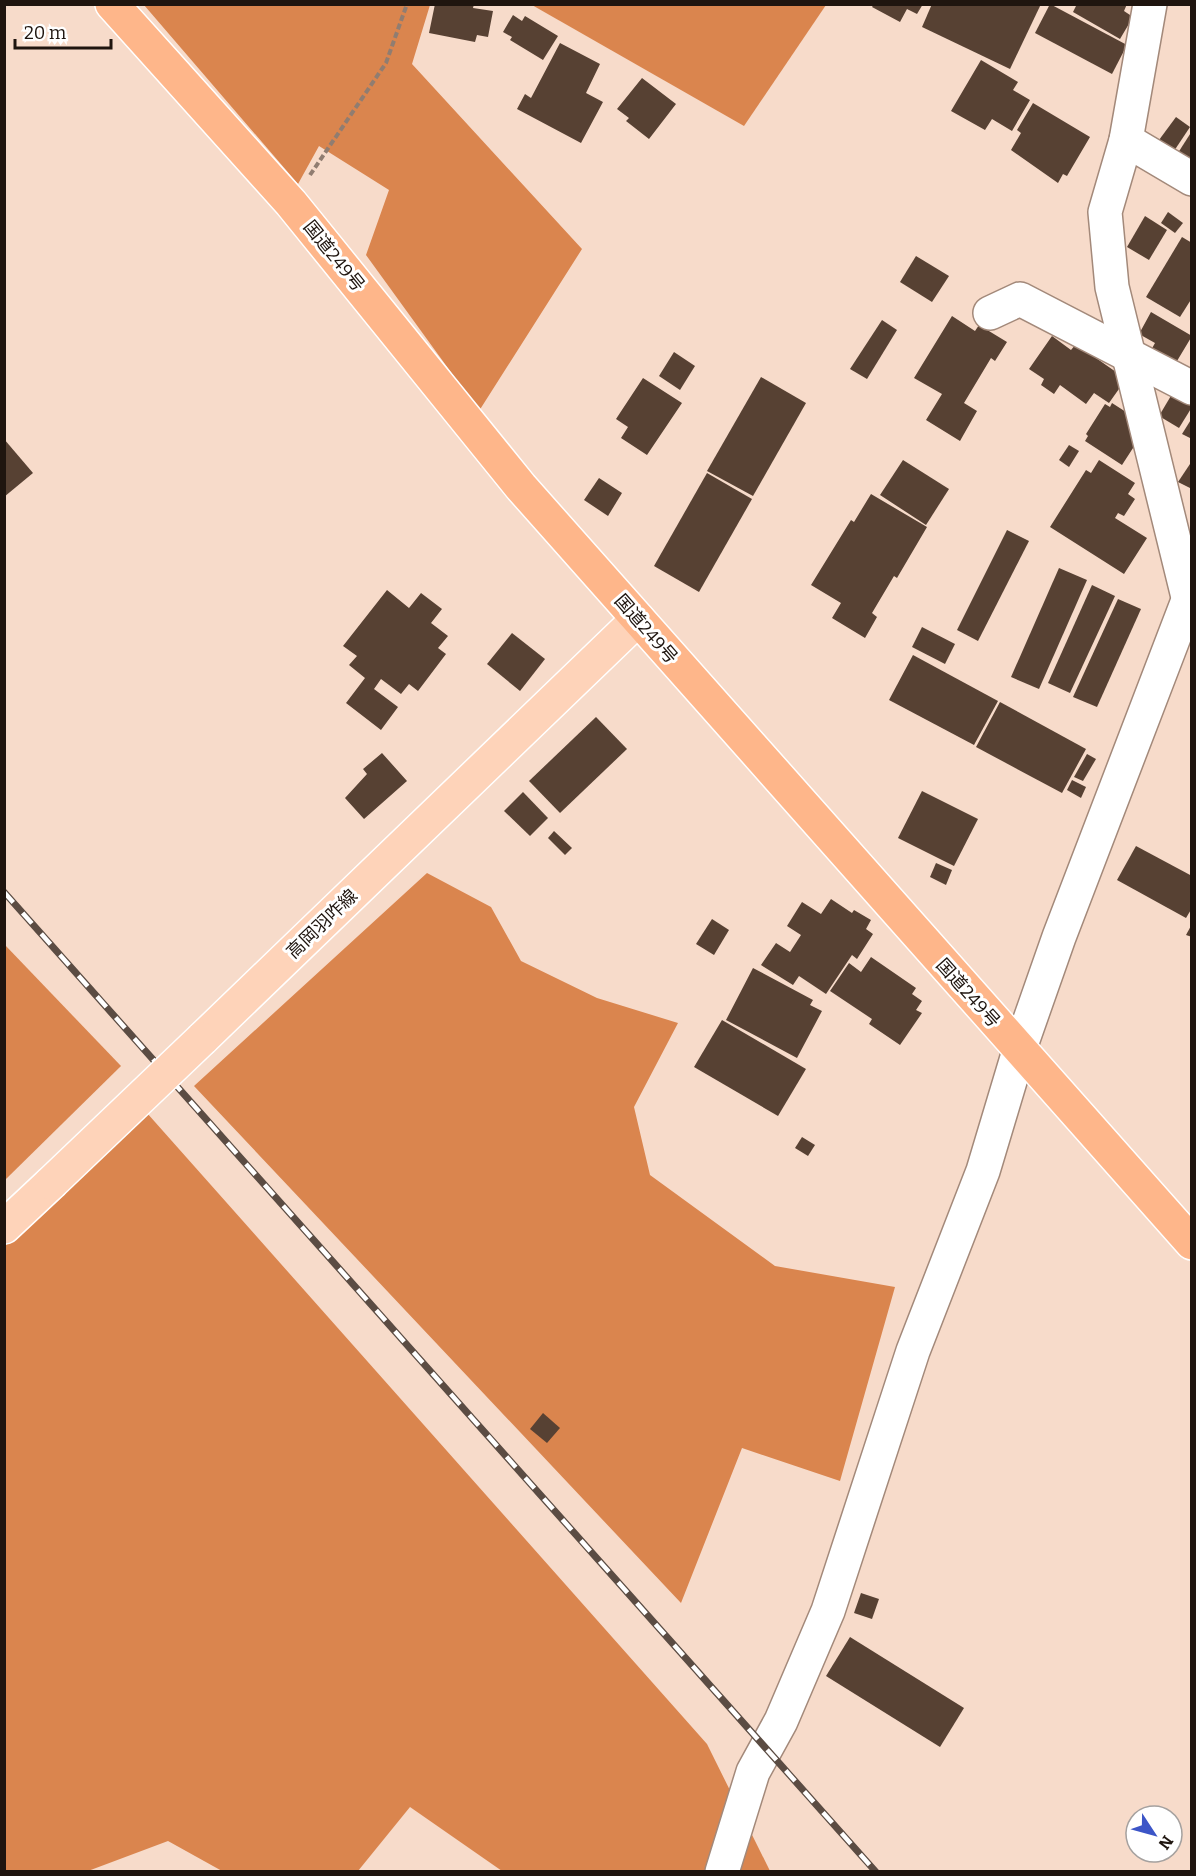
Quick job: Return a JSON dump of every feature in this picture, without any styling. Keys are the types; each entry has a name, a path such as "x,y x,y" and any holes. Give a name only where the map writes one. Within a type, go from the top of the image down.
{"highway":[{"name":"国道249号","path":"112,4 291,203 521,487 1191,1244"}],"main road":[{"name":"高岡羽咋線","path":"4,1227 638,620"}],"street":[{"path":"722,1872 753,1772 781,1721 828,1611 913,1351 983,1171 1019,1051 1190,594 1112,287 1105,212 1126,140 1150,4"},
{"path":"1126,140 1191,179"},
{"path":"990,314 1020,299 1128,353 1191,388"}],"path":[{"path":"291,203 386,63 407,4"}],"shaded area":[{"path":"144,5 430,5 412,64 582,249 479,411 366,255 389,190 319,146 298,184"},
{"path":"532,5 826,5 744,126"},
{"path":"427,873 491,907 521,961 597,998 678,1023 634,1107 650,1175 775,1266 895,1287 840,1481 742,1448 681,1603 194,1086"},
{"path":"5,945 121,1066 5,1180"},
{"path":"147,1113 707,1744 770,1871 502,1871 410,1807 358,1871 222,1871 168,1841 88,1871 5,1872 5,1246"}],"building":[{"path":"435,4 474,4 473,8 493,11 488,37 477,35 475,42 429,33"},
{"path":"874,4 923,4 917,14 907,9 900,22 872,7"},
{"path":"932,4 1041,4 1010,69 922,27"},
{"path":"1050,4 1127,45 1112,74 1035,33"},
{"path":"1077,4 1127,4 1124,11 1133,17 1120,39 1073,12"},
{"path":"513,15 522,21 525,16 558,36 543,60 510,40 512,37 503,32"},
{"path":"560,43 600,64 586,93 603,102 581,143 517,109 525,94 531,98"},
{"path":"981,60 1018,82 1013,90 1030,100 1012,131 992,119 985,130 951,111"},
{"path":"642,78 676,104 649,139 626,121 629,118 617,109"},
{"path":"1033,103 1090,137 1067,176 1063,174 1058,183 1011,150 1021,133 1017,130"},
{"path":"1176,117 1190,127 1174,151 1159,140"},
{"path":"1192,131 1192,165 1176,156"},
{"path":"1168,212 1183,223 1175,233 1161,223"},
{"path":"1145,216 1167,230 1149,260 1127,247"},
{"path":"1182,237 1192,243 1192,298 1180,317 1146,297"},
{"path":"916,256 949,276 932,302 900,282"},
{"path":"1151,312 1192,336 1174,366 1150,352 1155,343 1139,334"},
{"path":"952,316 975,331 979,325 1007,342 995,361 991,358 964,403 977,411 960,441 926,420 942,394 914,378"},
{"path":"882,320 897,330 867,379 850,369"},
{"path":"1052,336 1071,350 1076,344 1126,379 1109,403 1094,393 1086,404 1060,385 1054,394 1041,385 1044,379 1029,369"},
{"path":"674,352 695,366 680,390 659,376"},
{"path":"761,377 806,403 753,496 707,471"},
{"path":"643,378 682,403 647,455 621,438 628,427 616,419"},
{"path":"1175,389 1192,399 1192,407 1179,428 1159,416"},
{"path":"1112,403 1140,421 1144,431 1122,465 1085,441 1088,436 1086,434 1105,404 1110,407"},
{"path":"1192,418 1192,439 1182,434"},
{"path":"4,439 33,473 4,497"},
{"path":"1069,445 1079,451 1069,467 1059,460"},
{"path":"903,460 949,489 926,525 880,495"},
{"path":"1099,460 1135,483 1128,494 1135,499 1124,516 1118,513 1115,518 1147,538 1124,574 1050,527 1086,470 1091,473"},
{"path":"1192,461 1192,489 1178,482"},
{"path":"707,473 752,499 699,592 654,566"},
{"path":"599,478 622,493 608,516 584,500"},
{"path":"871,494 927,527 897,578 894,576 872,613 877,617 865,638 832,618 841,603 811,585 851,520 854,522"},
{"path":"1007,530 1029,541 978,641 957,630"},
{"path":"1059,568 1087,580 1039,689 1011,677"},
{"path":"1092,585 1115,596 1070,693 1048,683"},
{"path":"387,590 409,608 421,593 442,609 431,623 448,636 438,648 446,654 418,691 409,684 401,694 381,679 374,689 398,707 381,730 346,703 365,678 349,665 357,656 343,646"},
{"path":"1118,599 1141,609 1097,707 1073,697"},
{"path":"922,627 955,644 945,664 912,647"},
{"path":"512,633 545,659 520,691 487,664"},
{"path":"913,655 998,701 974,745 889,700"},
{"path":"1000,702 1086,749 1062,793 976,747"},
{"path":"596,717 627,749 560,813 529,781"},
{"path":"382,753 407,781 364,819 345,798 367,774 363,769"},
{"path":"1087,754 1096,759 1083,781 1074,777"},
{"path":"1072,780 1086,787 1081,798 1067,790"},
{"path":"922,791 978,819 954,866 898,838"},
{"path":"523,792 548,818 530,836 504,811"},
{"path":"554,831 572,848 565,855 548,838"},
{"path":"1136,846 1192,876 1192,908 1186,918 1117,880"},
{"path":"936,863 952,870 946,885 930,877"},
{"path":"831,899 852,913 854,910 871,920 866,929 873,934 857,959 852,955 826,994 799,976 793,985 761,965 776,943 790,952 801,935 787,926 802,902 821,914"},
{"path":"712,919 729,930 714,955 696,944"},
{"path":"1192,924 1192,937 1186,935"},
{"path":"871,957 916,988 912,994 922,1001 916,1010 922,1013 900,1045 869,1024 872,1019 830,991 849,963 861,972"},
{"path":"753,968 813,1000 810,1005 822,1011 797,1058 726,1020"},
{"path":"722,1020 806,1069 778,1116 694,1067"},
{"path":"802,1137 815,1145 808,1156 795,1148"},
{"path":"543,1413 560,1428 547,1443 530,1429"},
{"path":"861,1593 879,1599 872,1619 854,1613"},
{"path":"850,1637 964,1708 940,1747 826,1676"}],"railway":[{"path":"4,892 876,1872"}]}
